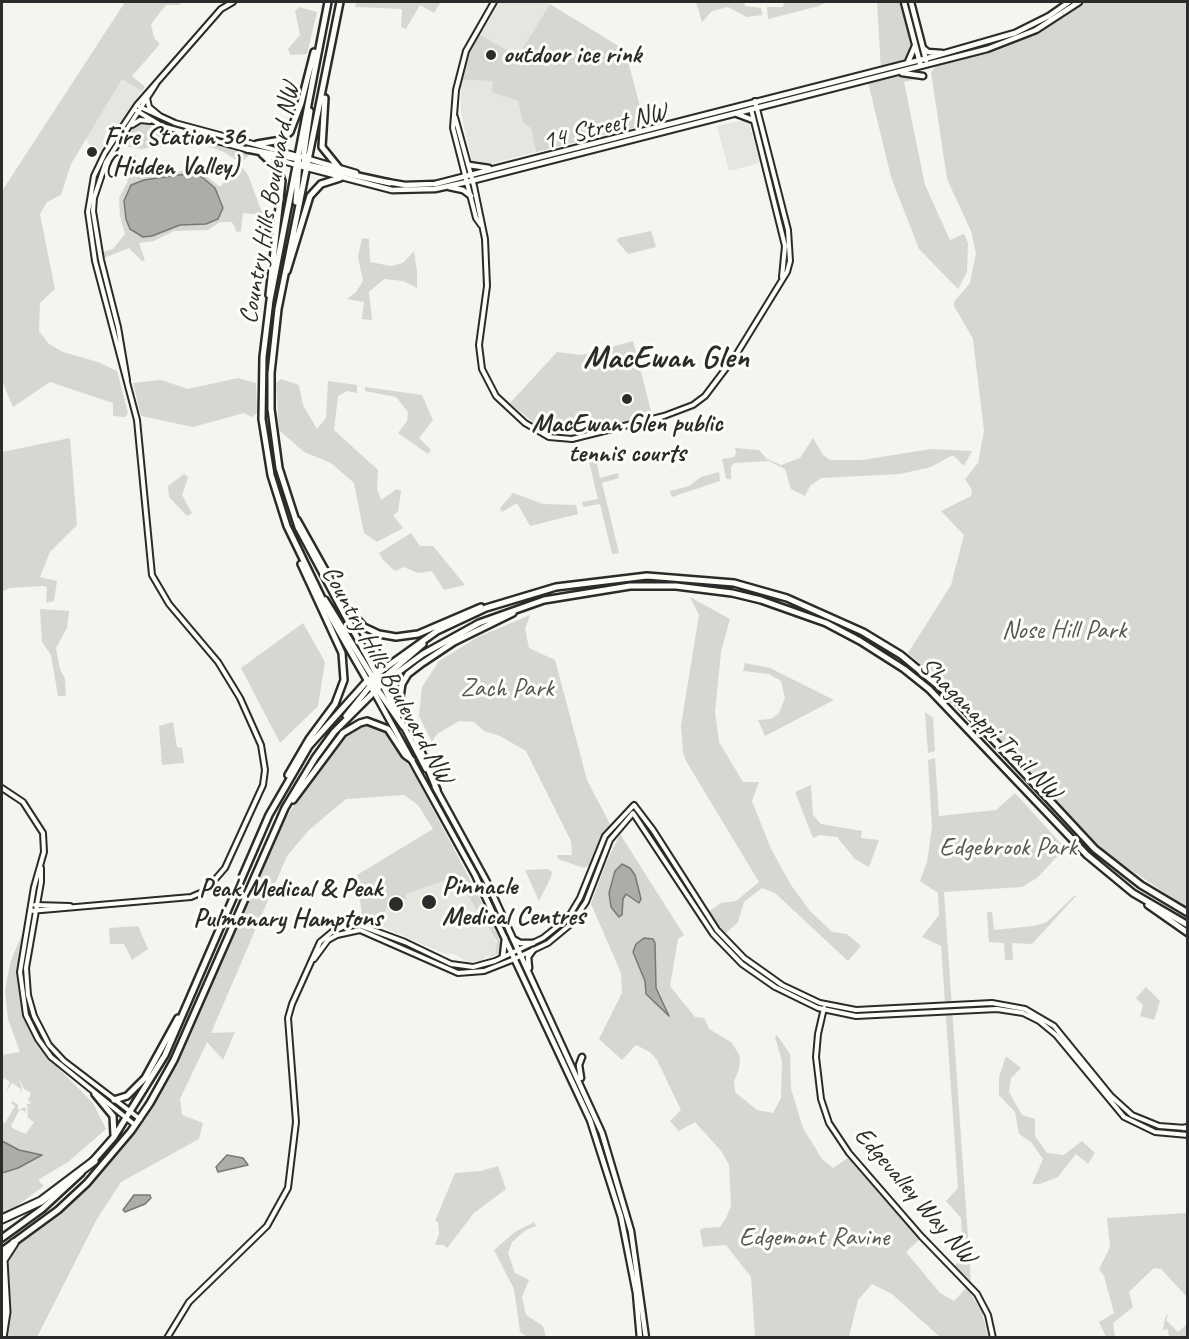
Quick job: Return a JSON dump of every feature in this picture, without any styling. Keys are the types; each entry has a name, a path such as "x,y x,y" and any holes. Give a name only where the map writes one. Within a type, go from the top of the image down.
{"highway":[{"path":"2,1219 41,1202 94,1161"},
{"path":"2,1338 6,1312 3,1260 14,1243"},
{"path":"2,1278 4,1286"}],"main road":[{"path":"257,144 284,138 297,119 328,2"},
{"path":"302,162 328,2"},
{"name":"Country Hills Boulevard NW","path":"340,2 329,64 302,162 270,300 262,374 264,437 274,487 298,554 317,590 333,609 375,683"},
{"path":"904,2 920,64"},
{"path":"911,2 926,62"},
{"name":"14 Street NW","path":"926,62 944,54 1015,33 1049,16 1069,2"},
{"name":"14 Street NW","path":"302,162 340,178 392,190 410,191 473,181 899,72 926,62 1017,39 1052,21 1079,2"},
{"path":"903,65 911,60 915,46"},
{"path":"923,48 928,52 944,54"},
{"path":"329,64 321,139 323,152 339,168"},
{"name":"14 Street NW","path":"302,162 339,168 390,183 427,184 752,101 903,65 920,64"},
{"path":"899,72 923,76"},
{"path":"734,114 753,120"},
{"path":"247,149 390,183"},
{"path":"262,154 277,168 282,186 268,287 270,300"},
{"name":"Country Hills Boulevard NW","path":"302,162 294,225 273,339 271,409 279,468 291,511 412,760 476,875 505,936 518,957 578,1092 607,1168 631,1262 640,1338"},
{"path":"469,165 491,169"},
{"path":"284,275 290,265 310,196 321,184 340,178"},
{"path":"446,186 463,190 471,196"},
{"path":"291,511 344,604 364,627 379,634 396,637 418,634 469,611 510,599"},
{"path":"277,798 309,739 335,704 344,680 342,653 303,573 298,554"},
{"name":"Shaganappi Trail NW","path":"2,1238 49,1204 94,1161 114,1137 130,1112 161,1062 277,798 309,746 375,683 437,631 510,599 556,587 600,580 647,576 686,578 763,590 830,616 901,655 932,679 958,703 1095,849 1141,885 1188,913"},
{"name":"Shaganappi Trail NW","path":"375,683 453,636 505,612 590,591 630,586 676,586 732,593 761,600 826,623 904,669 929,689 990,750 1065,834 1109,875 1143,899 1186,924"},
{"path":"437,790 403,708 400,696 402,684 408,674 454,642 533,604"},
{"path":"2,1251 73,1197 140,1119 174,1060 277,824 297,786 334,732 375,683 403,726"},
{"path":"277,824 318,764 344,733 360,723 377,723 388,729 405,755 412,760"},
{"name":"Country Hills Boulevard NW","path":"403,726 483,874 513,939 515,951"},
{"path":"1143,899 1188,933"},
{"path":"503,956 505,936"},
{"path":"513,939 520,943 533,943"},
{"path":"529,974 528,957 533,950"},
{"name":"Country Hills Boulevard NW","path":"518,957 529,974 582,1086 609,1152 626,1208 639,1270 646,1338"},
{"path":"114,1100 126,1097 146,1078 187,1005"},
{"path":"582,1057 579,1065 582,1086"},
{"path":"95,1094 112,1116 115,1124 114,1137"}],"street":[{"path":"30,911 191,897 205,891 225,868 259,798 264,770 261,745 240,698 218,662 169,604 152,575 137,420 95,261 88,212 94,176 105,153 162,74 221,9 233,2"},
{"path":"482,225 476,218 453,128 456,90 466,51 494,2"},
{"path":"127,384 120,333 101,260 93,211 99,176 130,126 137,108 147,98 162,74"},
{"path":"147,98 149,107 165,120"},
{"path":"455,117 473,181 487,264 479,345 482,369 496,396 520,420 542,434 556,439 583,437 664,416 693,405 705,396 728,367 781,281 790,261 790,244 752,101"},
{"name":"14 Street NW","path":"137,108 165,120 257,144 302,162"},
{"name":"14 Street NW","path":"137,108 156,123 262,154 302,162"},
{"path":"754,109 753,120 784,246 781,281"},
{"path":"130,126 140,120 156,123"},
{"path":"2,788 23,802 44,833 44,852 31,905 20,972 26,1015 38,1039 51,1057 135,1125"},
{"path":"167,1338 189,1302 267,1226 281,1206 288,1188 296,1122 288,1018 320,942 332,932 345,926 359,925 459,967 483,965 552,933 571,914 580,898 605,836 634,805 660,841 700,908 727,942 774,980 825,1007 867,1011 992,1003 1025,1009 1054,1026 1117,1102 1132,1115 1159,1126 1186,1128"},
{"path":"310,964 328,940 346,931 360,930 458,973 484,971 533,950 560,935 577,917 610,840 633,813 653,839 694,909 726,948 768,983 825,1007 866,1016 997,1009 1023,1013 1039,1021 1056,1035 1110,1103 1132,1122 1155,1132 1188,1135"},
{"path":"40,868 27,968 28,995 33,1016 49,1045 64,1061 140,1119"},
{"path":"31,905 76,907"},
{"name":"Edgevalley Way NW","path":"825,1007 818,1034 816,1069 821,1099 829,1123 843,1146 864,1171 977,1294 988,1315 993,1338"}],"shaded area":[{"path":"500,2 550,4 518,56 480,35"},
{"path":"122,78 142,91 105,152 91,147 86,138"},
{"path":"461,80 493,81 493,92 518,101 523,123 531,128 536,152 481,166 472,162 461,112"},
{"path":"748,119 760,163 729,171 717,126"},
{"path":"186,174 202,177 215,188 223,208 218,219 206,224 180,225 152,236 143,237 130,229 126,219 124,201 131,185 144,180"},
{"path":"622,864 630,868 635,875 641,899 639,903 626,894 623,899 622,915 619,917 611,907 609,893 615,871"},
{"path":"455,877 495,939 497,947 493,955 485,956 483,961 467,962 457,955 449,953 448,955 380,926 390,897 402,902 401,900 408,898 405,894"},
{"path":"644,938 653,939 655,943 656,988 669,1016 646,994 645,981 633,952 636,944"},
{"path":"2,1141 19,1150 42,1155 18,1168 2,1173"},
{"path":"227,1155 243,1158 248,1165 218,1172 216,1167"},
{"path":"134,1195 150,1195 151,1198 145,1204 125,1212 123,1210"}],"green space":[{"path":"125,2 177,2 182,5 166,5 151,24 154,38 160,44 132,76 145,87 142,91 122,79 71,164 61,195 47,202 40,214 55,289 40,303 39,331 49,344 63,352 98,362 117,371 128,413 125,417 113,416 113,403 50,382 13,407 2,381 2,191"},
{"path":"356,2 441,2 434,13 420,5 406,29 401,27 402,9 355,7"},
{"path":"696,2 744,2 745,6 761,8 762,15 747,17 728,7 712,11 702,22"},
{"path":"784,2 827,2 768,19 767,7 783,7"},
{"path":"877,2 901,2 911,48 908,60 881,68"},
{"name":"Nose Hill Park","path":"1083,2 1187,2 1187,908 1106,853 961,700 908,653 951,585 964,535 941,511 971,496 972,490 965,479 978,463 984,431 973,339 954,306 954,302 970,283 976,253 971,231 947,179 931,72 936,66 1025,38 1051,25"},
{"path":"550,4 625,50 645,125 536,152 531,128 523,123 518,101 492,92 493,81 461,80 469,53 480,35 518,56"},
{"path":"299,7 317,12 307,54 290,55 288,49 300,35 295,11"},
{"path":"904,75 920,78 904,82 925,185 950,240 964,234 968,243 967,272 958,289 919,249 891,177 868,82"},
{"path":"145,123 169,132 250,154 240,164 248,175 263,215 243,213 241,231 237,232 232,222 220,222 208,230 174,231 154,241 139,243 145,260 142,261 129,248 104,258 103,252 113,249 125,234 120,216 119,198 128,181 124,177 131,155 136,155 137,176 192,170 205,175 220,187 238,166 236,160 224,152 198,143 139,149 124,146 134,127"},
{"path":"651,231 656,247 628,254 617,241 618,238"},
{"path":"362,238 369,239 370,262 391,266 403,263 414,251 417,272 417,288 403,281 384,279 369,292 372,320 362,319 364,302 347,299 356,292 363,281 358,257"},
{"path":"633,341 652,415 584,432 561,434 540,428 510,403 557,352 582,355"},
{"path":"238,378 256,383 257,413 252,417 244,413 193,427 141,416 133,383 161,380 188,389"},
{"path":"281,379 299,385 303,405 317,429 326,418 328,381 357,385 357,393 347,391 338,396 334,430 378,470 377,488 381,500 397,489 401,491 398,512 393,515 403,528 377,542 364,533 354,483 331,463 304,452 279,430 276,383"},
{"path":"365,387 422,395 433,420 419,438 431,450 428,454 398,433 407,421 408,412 396,397 365,391"},
{"path":"70,438 77,525 50,552 40,577 57,581 54,601 46,603 47,587 43,586 9,588 2,592 2,452"},
{"path":"813,438 823,455 830,460 862,460 931,449 972,451 964,466 954,456 951,456 931,467 900,474 821,478 810,486 805,496 791,489 785,469 769,461 734,463 731,467 731,480 726,478 722,459 734,457 735,448 759,450 767,459 781,465 800,458"},
{"path":"596,460 600,478 618,473 619,478 602,483 619,553 612,554 600,504 583,507 582,502 598,499 589,462"},
{"path":"719,472 720,481 672,497 670,491 689,486 701,477"},
{"path":"184,474 188,477 182,495 192,513 187,516 169,497 168,486"},
{"path":"513,493 543,504 576,505 578,514 530,526 517,503 502,512 500,508"},
{"path":"411,533 420,546 433,546 465,585 444,590 432,571 418,573 404,567 395,571 383,560 379,553"},
{"path":"690,597 730,619 721,652 715,712 719,742 743,782 759,782 752,801 771,849 791,885 810,911 832,932 847,934 861,946 848,961 775,893 762,888 744,902 738,922 725,934 708,912 721,903 736,901 759,882 686,761 683,752 681,725 699,615"},
{"path":"40,609 69,611 67,628 56,648 60,669 65,679 66,696 58,696 51,655 42,642"},
{"name":"Zach Park","path":"530,615 525,629 529,648 555,660 587,780 610,824 600,839 590,865 584,868 558,859 557,855 572,855 571,841 526,751 500,736 484,731 474,722 459,721 437,734 432,742 419,716 422,687 439,661 478,637"},
{"path":"303,623 325,662 318,706 280,743 241,668"},
{"path":"745,663 770,668 834,700 765,736 758,720 771,719 779,713 785,698 781,681 769,674 743,671"},
{"path":"925,712 933,718 935,751 928,753"},
{"path":"173,722 177,747 182,748 184,763 162,765 159,726"},
{"path":"362,724 384,730 412,770 501,938 502,952 486,959 495,953 497,941 455,877 406,894 407,900 404,898 402,902 390,897 380,926 363,924 357,875 433,829 418,805 404,795 346,799 309,830 287,856 211,1033 235,1032 223,1060 207,1042 180,1099 182,1115 203,1123 199,1139 121,1182 97,1219 37,1337 4,1338 10,1306 5,1260 16,1245 57,1215 106,1168 156,1101 177,1063 281,825 321,765 344,737"},
{"name":"Edgebrook Park","path":"935,758 939,816 996,810 1015,793 1065,848 1037,878 1022,887 944,892 971,1281 955,1266 963,1254 961,1218 946,1201 958,1188 941,946 922,937 939,915 938,893 920,881 927,862 932,827 928,760"},
{"path":"811,785 813,815 821,824 862,831 861,838 879,840 869,867 855,859 837,837 819,835 813,838 795,792"},
{"name":"Edgemont Ravine","path":"620,834 684,935 678,939 670,986 695,1017 704,1018 709,1029 731,1042 740,1056 739,1069 734,1081 735,1092 757,1110 773,1113 781,1098 782,1061 775,1037 777,1035 790,1054 791,1089 803,1128 822,1159 833,1168 848,1158 920,1239 906,1252 940,1293 954,1301 966,1288 971,1294 982,1312 988,1337 940,1337 892,1294 872,1284 858,1300 849,1337 755,1337 751,1277 726,1245 703,1247 700,1230 720,1227 726,1218 731,1206 729,1165 722,1152 695,1122 679,1131 670,1121 681,1110 657,1060 650,1052 636,1045 622,1060 599,1039 622,993 621,973 591,904 606,863"},
{"path":"548,869 552,872 551,877 539,901 525,870"},
{"path":"1075,895 1032,944 1012,943 1013,960 1005,960 1004,943 989,942 987,912 992,912 994,930 1034,926 1047,922"},
{"path":"138,926 148,949 132,960 124,944 110,944 109,928"},
{"path":"22,934 18,973 20,1002 26,1020 48,1058 93,1103 106,1129 68,1162 38,1180 44,1186 18,1205 2,1224 2,1122 5,1123 15,1106 11,1103 12,1101 18,1105 18,1110 20,1109 11,1126 26,1134 34,1122 28,1118 27,1104 31,1103 28,1100 31,1093 24,1089 18,1076 22,1088 18,1098 21,1089 12,1083 6,1092 10,1082 4,1078 2,1082 2,1055 20,1052 8,1019 5,991 10,963"},
{"path":"1146,987 1160,1001 1154,1020 1140,1016 1143,1005 1136,998"},
{"path":"1006,1056 1021,1068 1011,1078 1009,1092 1022,1115 1035,1119 1035,1136 1047,1153 1064,1155 1082,1141 1095,1153 1088,1164 1076,1154 1058,1177 1040,1184 1032,1184 1043,1159 1031,1142 1019,1134 1015,1112 999,1095 999,1077"},
{"path":"498,1166 506,1189 474,1213 447,1248 443,1245 435,1245 439,1234 438,1222 435,1221 455,1173 481,1171"},
{"path":"1187,1213 1187,1297 1161,1269 1154,1268 1129,1292 1133,1307 1113,1323 1115,1337 1106,1337 1099,1322 1114,1313 1104,1276 1099,1269 1110,1247 1107,1218"},
{"path":"534,1222 536,1226 526,1230 512,1242 508,1253 515,1273 529,1280 522,1297 526,1315 543,1326 546,1337 527,1337 520,1332 514,1289 494,1250 515,1232"},
{"path":"1169,1313 1166,1320 1178,1332 1187,1324 1187,1337 1169,1337 1168,1329 1163,1330 1165,1318"}],"place":[{"name":"outdoor ice rink","path":"491,55"},
{"name":"Fire Station 36 (Hidden Valley)","path":"92,152"},
{"name":"MacEwan Glen public tennis courts","path":"627,399"},
{"name":"Pinnacle Medical Centres","path":"429,902"},
{"name":"Peak Medical & Peak Pulmonary Hamptons","path":"396,904"}],"district":[{"name":"MacEwan Glen","path":"666,359"}]}
